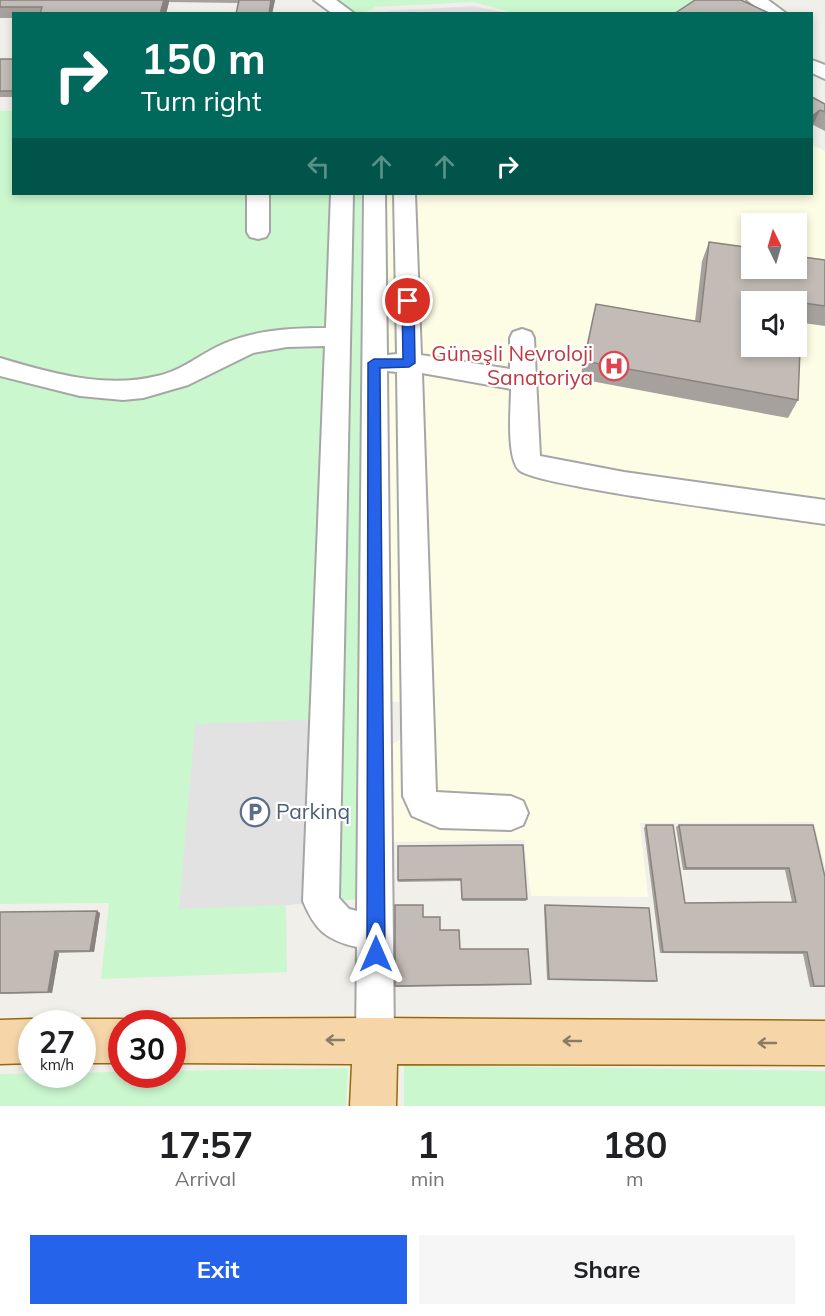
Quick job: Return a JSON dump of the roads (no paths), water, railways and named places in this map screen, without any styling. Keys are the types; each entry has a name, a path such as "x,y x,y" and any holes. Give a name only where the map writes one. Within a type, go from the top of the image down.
{"main road":[{"path":"373,1106 375,1040"},
{"path":"0,1042 18,1041"},
{"path":"186,1041 825,1043"}],"street":[{"path":"323,0 343,12"},
{"path":"756,0 775,12"},
{"path":"258,195 258,232"},
{"path":"342,195 321,901 327,915 339,925 376,933"},
{"path":"374,195 375,1040"},
{"path":"405,195 420,796 424,804 440,811 511,813"},
{"path":"0,367 50,382 84,388 143,388 161,385 209,365 234,349 260,342 277,338 308,336 339,338"},
{"path":"522,338 525,452 528,462 534,466 624,483 825,512"},
{"path":"374,363 409,363 522,381"},
{"path":"375,724 418,722"}],"place":[{"name":"Günəşli Nevroloji Sanatoriya","path":"614,366"},
{"name":"Parkinq","path":"255,812"}]}
